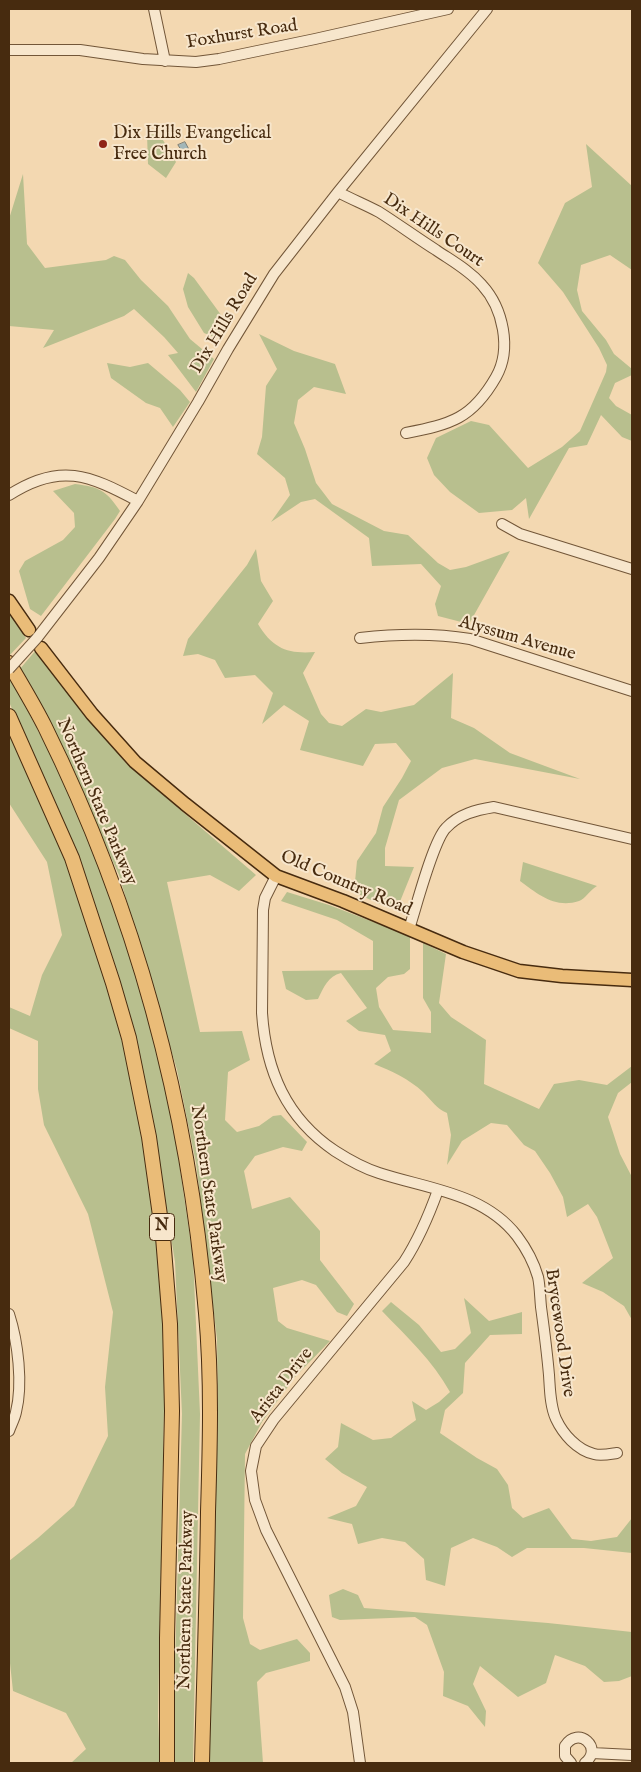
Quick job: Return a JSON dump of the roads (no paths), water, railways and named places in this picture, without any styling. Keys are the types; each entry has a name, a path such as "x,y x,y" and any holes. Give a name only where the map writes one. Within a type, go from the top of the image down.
{"highway":[{"name":"Northern State Parkway","path":"9,662 45,726 83,811 126,920 149,993 182,1129 193,1196 206,1313 211,1404 202,1763"},
{"name":"Northern State Parkway","path":"9,716 72,858 129,1038 149,1137 163,1237 170,1324 172,1411 167,1638 167,1763"}],"main road":[{"path":"9,601 29,630"},
{"name":"Old Country Road","path":"41,648 92,714 135,762 276,876 343,901 463,952 519,971 562,976 632,980"}],"street":[{"path":"154,9 164,62"},
{"name":"Foxhurst Road","path":"9,50 80,50 164,62 196,62 219,59 392,23 448,9"},
{"name":"Dix Hills Road","path":"9,669 58,612 99,558 138,501 264,288 291,251 484,10"},
{"name":"Dix Hills Court","path":"338,192 378,212 468,271 483,286 494,302 501,322 504,339 503,359 498,374 479,403 467,413 440,426 406,433"},
{"path":"9,495 32,482 65,474 82,476 98,481 138,501"},
{"path":"502,524 520,534 632,569"},
{"name":"Alyssum Avenue","path":"360,638 448,635 470,639 632,691"},
{"path":"409,929 436,846 444,829 457,818 474,811 494,807 632,839"},
{"name":"Brycewood Drive","path":"276,876 265,898 263,910 262,1013 268,1055 282,1093 292,1111 307,1130 353,1162 378,1173 465,1198 485,1207 502,1219 518,1237 530,1256 538,1277 551,1398 556,1418 566,1436 579,1448 595,1454 617,1453"},
{"name":"Arista Drive","path":"360,1763 353,1712 345,1687 266,1530 254,1500 251,1471 256,1446 274,1419 404,1262 415,1246 438,1190"},
{"path":"9,1314 17,1353 19,1383 16,1412 9,1431"},
{"path":"571,1763 565,1756 565,1746 571,1739 580,1737 588,1741 592,1748 591,1757 585,1763"},
{"path":"592,1753 632,1755"}],"place":[{"name":"Dix Hills Evangelical Free Church","path":"103,144"}]}
